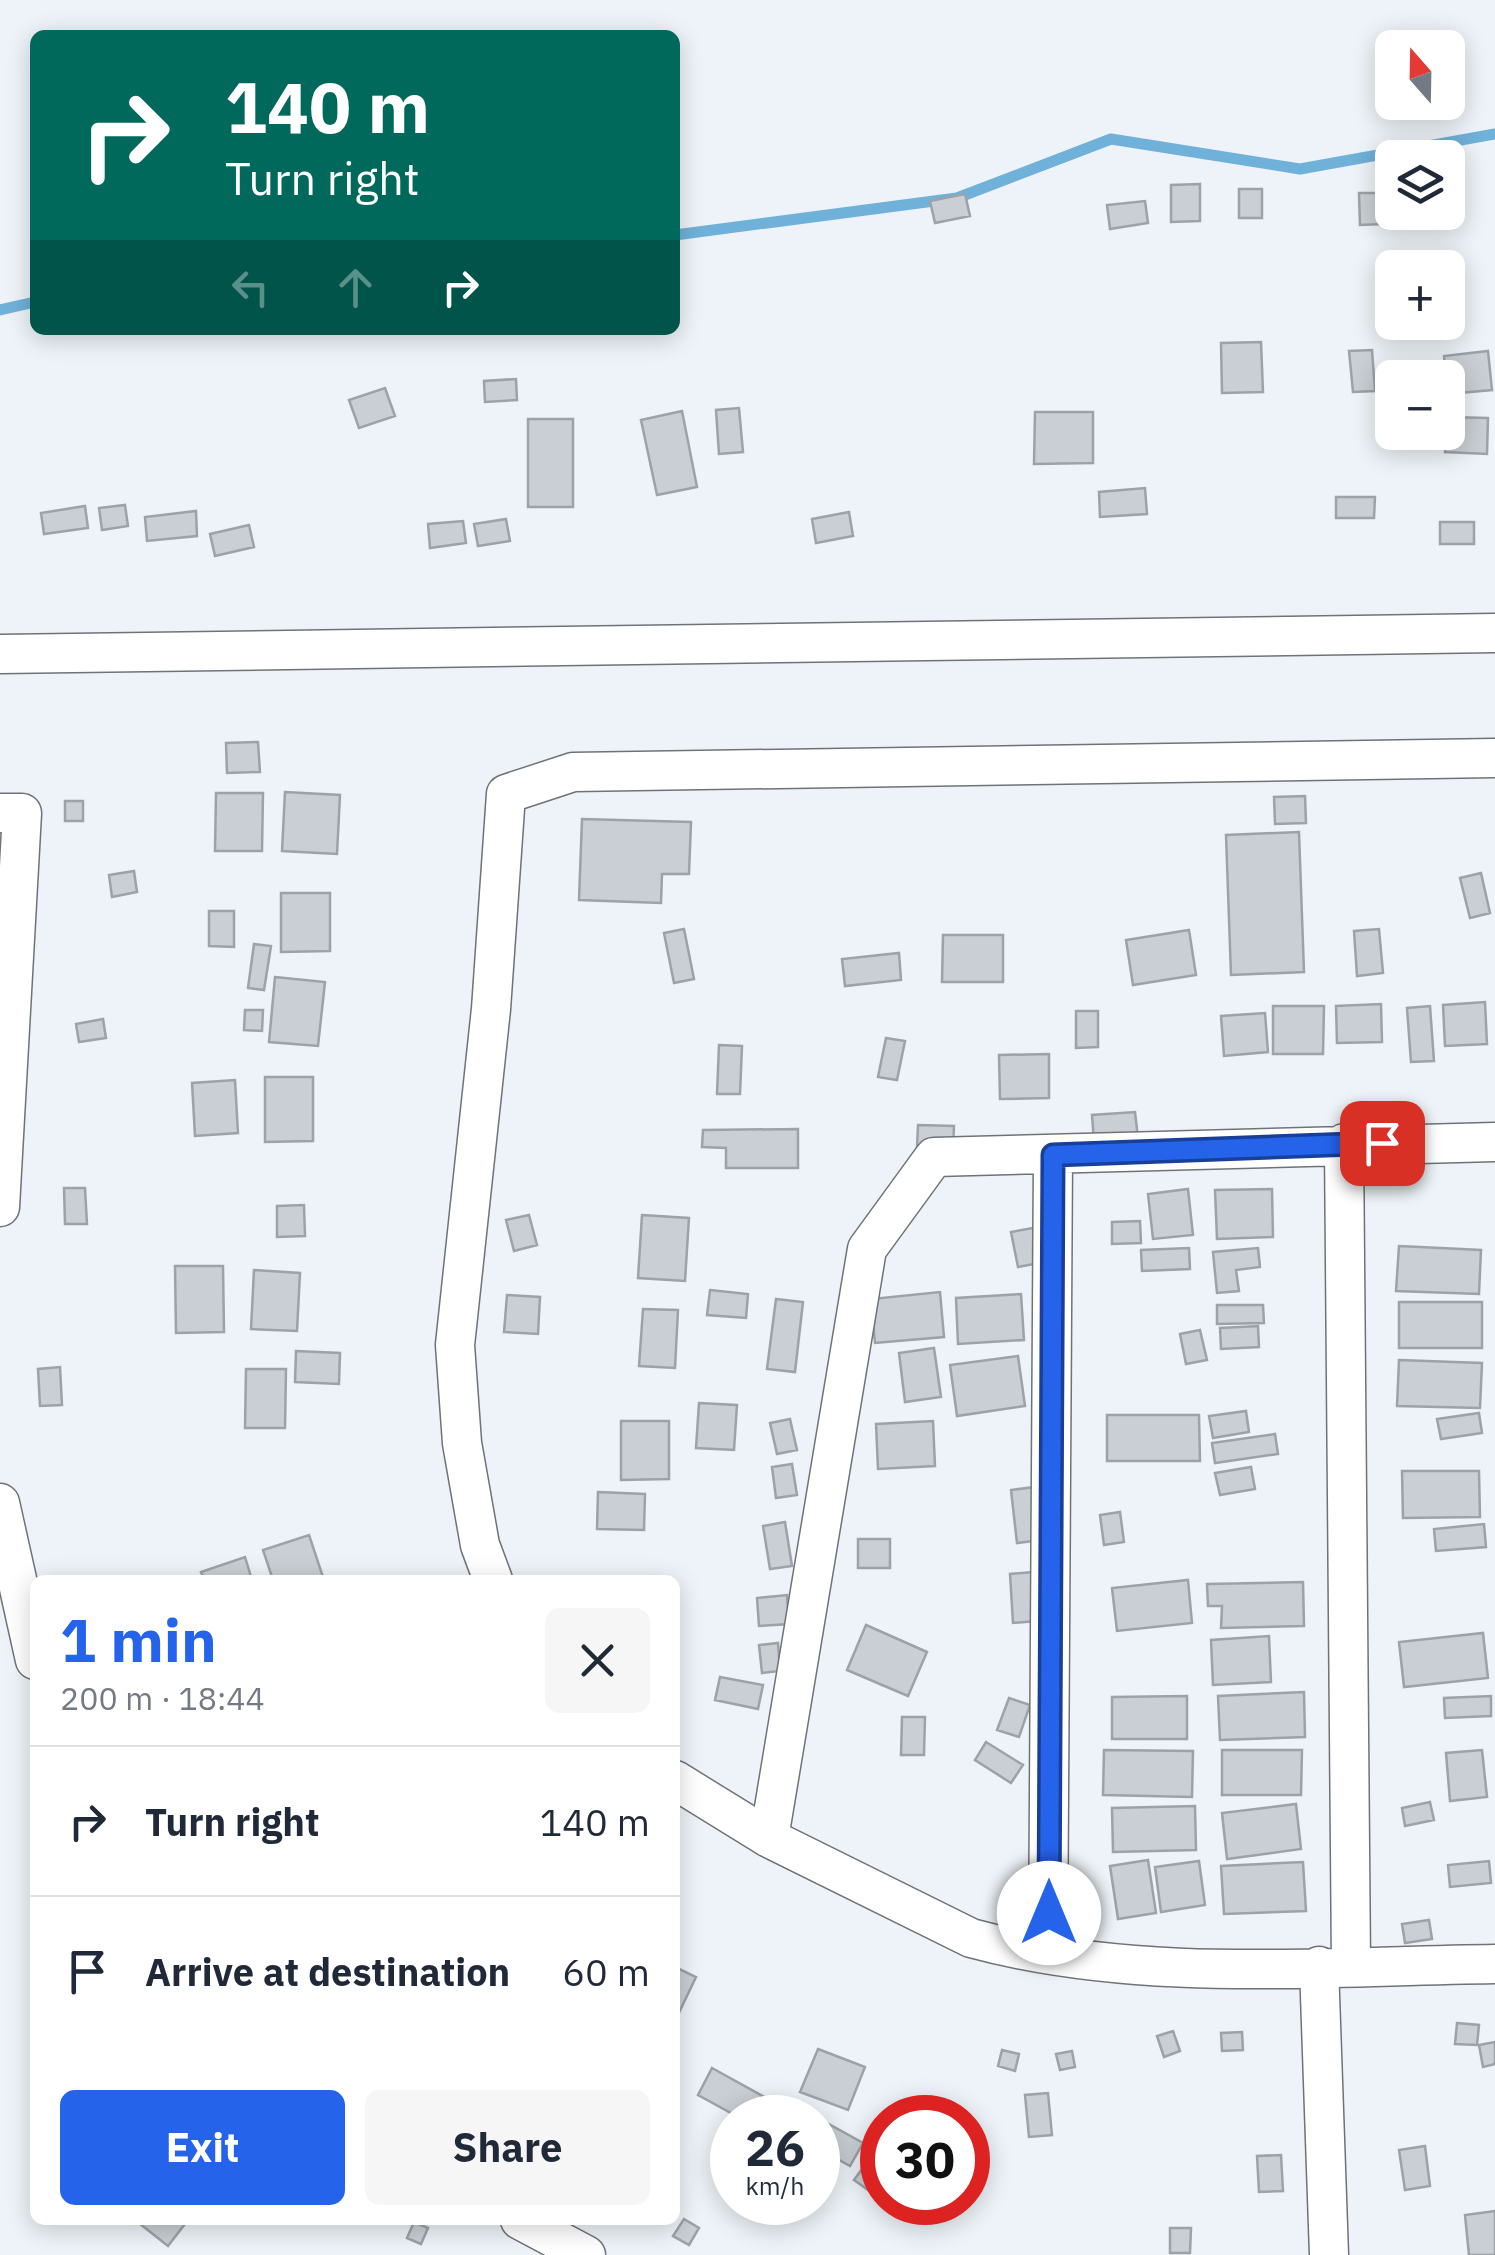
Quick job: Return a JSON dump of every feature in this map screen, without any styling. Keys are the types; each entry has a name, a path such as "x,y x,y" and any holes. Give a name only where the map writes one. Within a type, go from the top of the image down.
{"street":[{"path":"0,654 1495,633"},
{"path":"490,1575 480,1545 462,1443 455,1346 492,1009 506,794 573,772 1495,758"},
{"path":"0,813 22,812 0,1206"},
{"path":"769,1838 867,1249 934,1158 1495,1142"},
{"path":"1329,2255 1344,1144"},
{"path":"1048,1952 1053,1155"},
{"path":"0,1503 30,1638"},
{"path":"680,1783 769,1838 971,1938 1048,1952 1189,1968 1495,1964"},
{"path":"529,2225 586,2255"}],"building":[{"path":"1200,184 1200,221 1171,222 1171,185"},
{"path":"1239,189 1262,189 1262,218 1239,218"},
{"path":"1359,193 1375,193 1375,224 1360,225"},
{"path":"965,194 970,216 935,223 930,201"},
{"path":"1145,201 1148,223 1110,229 1107,205"},
{"path":"1261,342 1263,392 1222,393 1221,343"},
{"path":"1372,350 1375,391 1353,392 1349,351"},
{"path":"1488,351 1492,390 1465,392 1465,360 1444,360 1444,356"},
{"path":"516,379 517,400 485,402 484,381"},
{"path":"385,388 395,416 359,428 349,400"},
{"path":"739,408 743,452 719,454 716,410"},
{"path":"682,411 697,487 657,495 641,420"},
{"path":"1035,412 1093,412 1093,463 1034,464"},
{"path":"1465,417 1488,418 1487,454 1445,452 1465,450"},
{"path":"528,419 573,419 573,507 528,507"},
{"path":"1145,488 1147,514 1100,517 1099,492"},
{"path":"1336,497 1375,497 1374,518 1336,518"},
{"path":"125,505 128,526 102,530 99,508"},
{"path":"85,506 88,528 44,534 41,513"},
{"path":"196,511 197,536 147,541 145,517"},
{"path":"849,512 853,536 816,543 812,519"},
{"path":"506,519 510,541 478,546 474,524"},
{"path":"463,521 466,543 430,548 428,524"},
{"path":"1440,522 1474,522 1474,544 1440,544"},
{"path":"249,525 254,547 215,556 210,534"},
{"path":"258,742 260,772 227,773 226,743"},
{"path":"285,792 340,795 337,854 282,851"},
{"path":"216,793 263,793 262,851 215,851"},
{"path":"1305,796 1306,823 1275,824 1274,797"},
{"path":"65,801 83,801 83,821 65,821"},
{"path":"582,819 691,822 689,874 662,874 661,903 579,900"},
{"path":"1299,832 1304,972 1231,975 1226,835"},
{"path":"134,871 137,892 112,897 109,875"},
{"path":"1481,873 1490,913 1470,918 1460,878"},
{"path":"281,893 330,893 330,951 281,952"},
{"path":"209,911 234,911 234,947 209,946"},
{"path":"684,929 694,979 674,983 664,933"},
{"path":"1379,929 1383,973 1357,976 1354,931"},
{"path":"1189,930 1196,975 1133,985 1126,940"},
{"path":"943,935 1003,935 1003,982 942,982"},
{"path":"254,944 271,946 264,990 248,988"},
{"path":"899,953 901,980 845,986 842,959"},
{"path":"275,977 325,982 318,1046 269,1042"},
{"path":"1485,1002 1487,1044 1445,1046 1443,1005"},
{"path":"1381,1004 1382,1042 1337,1043 1336,1006"},
{"path":"1273,1006 1324,1006 1323,1054 1273,1054"},
{"path":"1430,1006 1434,1061 1411,1062 1407,1008"},
{"path":"245,1010 263,1010 262,1031 244,1030"},
{"path":"1076,1011 1098,1011 1098,1047 1076,1048"},
{"path":"1265,1013 1268,1052 1224,1056 1221,1016"},
{"path":"103,1019 106,1038 79,1042 76,1024"},
{"path":"886,1038 905,1041 897,1080 878,1077"},
{"path":"719,1045 742,1046 740,1094 717,1094"},
{"path":"1049,1054 1049,1098 1000,1099 999,1055"},
{"path":"265,1077 313,1077 313,1141 265,1142"},
{"path":"235,1080 238,1133 195,1136 192,1083"},
{"path":"1135,1112 1138,1138 1094,1142 1092,1115"},
{"path":"918,1125 954,1126 953,1149 917,1148"},
{"path":"798,1129 798,1168 726,1168 726,1148 702,1147 703,1130"},
{"path":"64,1188 85,1188 87,1224 65,1224"},
{"path":"1188,1189 1193,1235 1153,1239 1148,1194"},
{"path":"1272,1189 1273,1237 1217,1239 1215,1190"},
{"path":"304,1205 305,1236 277,1237 277,1206"},
{"path":"529,1215 537,1245 514,1251 506,1220"},
{"path":"642,1215 689,1218 685,1281 638,1278"},
{"path":"1140,1221 1141,1243 1112,1244 1112,1222"},
{"path":"1033,1228 1039,1263 1018,1267 1011,1232"},
{"path":"1399,1246 1481,1250 1479,1294 1396,1291"},
{"path":"1189,1248 1190,1269 1142,1271 1141,1250"},
{"path":"1258,1248 1260,1267 1236,1270 1239,1291 1217,1293 1213,1252"},
{"path":"175,1266 223,1266 224,1332 176,1333"},
{"path":"254,1270 300,1273 297,1331 251,1329"},
{"path":"710,1290 748,1294 746,1318 707,1315"},
{"path":"940,1292 944,1337 875,1343 871,1299"},
{"path":"1021,1294 1024,1340 958,1344 956,1298"},
{"path":"507,1295 540,1297 538,1334 504,1332"},
{"path":"776,1299 803,1302 795,1372 767,1369"},
{"path":"1399,1302 1482,1302 1482,1348 1399,1348"},
{"path":"1217,1305 1263,1305 1264,1323 1217,1324"},
{"path":"643,1309 678,1310 675,1368 639,1366"},
{"path":"1258,1326 1259,1347 1221,1349 1220,1328"},
{"path":"1200,1330 1207,1360 1186,1364 1180,1334"},
{"path":"934,1348 941,1397 905,1402 899,1353"},
{"path":"296,1351 340,1353 339,1384 295,1382"},
{"path":"1018,1356 1025,1406 957,1416 950,1365"},
{"path":"1399,1360 1482,1363 1480,1408 1397,1406"},
{"path":"60,1367 62,1405 40,1406 38,1369"},
{"path":"246,1369 286,1369 285,1428 245,1428"},
{"path":"699,1403 737,1405 734,1450 696,1448"},
{"path":"1246,1411 1249,1432 1213,1438 1209,1416"},
{"path":"1479,1413 1482,1433 1441,1439 1437,1419"},
{"path":"1107,1415 1199,1415 1200,1461 1107,1461"},
{"path":"790,1419 797,1450 777,1454 770,1423"},
{"path":"621,1421 669,1421 669,1479 621,1480"},
{"path":"933,1421 935,1466 878,1469 876,1424"},
{"path":"1275,1434 1278,1454 1215,1463 1212,1443"},
{"path":"792,1464 797,1495 776,1498 772,1467"},
{"path":"1251,1467 1255,1489 1220,1495 1215,1473"},
{"path":"1402,1471 1479,1471 1480,1517 1403,1518"},
{"path":"1035,1487 1041,1540 1017,1543 1011,1490"},
{"path":"598,1492 645,1494 644,1530 597,1529"},
{"path":"1120,1512 1124,1542 1104,1545 1100,1515"},
{"path":"785,1522 792,1566 770,1569 763,1526"},
{"path":"1484,1524 1486,1547 1436,1551 1434,1529"},
{"path":"309,1535 322,1575 271,1575 263,1550"},
{"path":"858,1539 890,1539 890,1568 858,1568"},
{"path":"245,1557 250,1575 202,1575 201,1572"},
{"path":"1032,1572 1036,1621 1013,1623 1010,1574"},
{"path":"1188,1580 1192,1623 1117,1631 1112,1588"},
{"path":"1303,1582 1304,1626 1221,1628 1222,1606 1208,1606 1207,1584"},
{"path":"787,1595 789,1624 759,1626 757,1598"},
{"path":"866,1625 927,1652 908,1696 847,1670"},
{"path":"1483,1633 1488,1678 1404,1687 1399,1642"},
{"path":"1269,1636 1271,1682 1213,1685 1211,1640"},
{"path":"778,1643 780,1671 762,1673 759,1645"},
{"path":"720,1677 763,1685 758,1709 715,1700"},
{"path":"1304,1692 1305,1737 1220,1740 1218,1696"},
{"path":"1187,1696 1187,1739 1112,1739 1112,1697"},
{"path":"1491,1696 1491,1716 1445,1718 1444,1698"},
{"path":"1009,1698 1030,1705 1019,1737 997,1730"},
{"path":"902,1717 925,1717 924,1755 901,1755"},
{"path":"986,1742 1023,1765 1011,1783 975,1760"},
{"path":"1104,1750 1193,1751 1192,1797 1103,1795"},
{"path":"1222,1750 1302,1750 1301,1795 1222,1795"},
{"path":"1482,1750 1487,1797 1450,1801 1446,1753"},
{"path":"1430,1802 1434,1820 1405,1826 1402,1808"},
{"path":"1296,1804 1301,1849 1227,1859 1222,1813"},
{"path":"1195,1806 1196,1850 1113,1852 1112,1808"},
{"path":"1148,1860 1156,1913 1118,1919 1110,1866"},
{"path":"1199,1861 1205,1905 1161,1912 1155,1867"},
{"path":"1489,1861 1491,1883 1450,1887 1448,1865"},
{"path":"1303,1862 1306,1911 1224,1914 1221,1866"},
{"path":"1429,1920 1432,1939 1405,1943 1402,1924"},
{"path":"680,1969 696,1977 680,2011"},
{"path":"1457,2023 1479,2025 1477,2045 1455,2044"},
{"path":"1173,2031 1180,2051 1164,2057 1157,2036"},
{"path":"1242,2032 1243,2050 1222,2051 1221,2033"},
{"path":"1495,2042 1495,2064 1483,2067 1479,2045"},
{"path":"818,2049 865,2067 848,2110 840,2107 840,2095 800,2092"},
{"path":"1002,2050 1019,2054 1015,2071 998,2066"},
{"path":"1072,2051 1075,2067 1060,2070 1056,2054"},
{"path":"712,2068 761,2095 710,2095 710,2102 698,2095"},
{"path":"1048,2093 1052,2135 1029,2137 1025,2095"},
{"path":"840,2130 860,2141 850,2166 840,2160"},
{"path":"1425,2146 1430,2186 1405,2190 1399,2150"},
{"path":"1281,2155 1283,2191 1259,2192 1257,2156"},
{"path":"1495,2211 1495,2255 1469,2255 1465,2215"},
{"path":"684,2219 699,2228 689,2245 673,2236"},
{"path":"141,2225 184,2225 168,2246"},
{"path":"413,2225 428,2228 421,2244 407,2238"},
{"path":"1170,2228 1191,2228 1190,2253 1170,2253"}],"waterway":[{"path":"680,234 957,198 1111,139 1300,169 1495,134"},
{"path":"0,310 30,303"}],"route":[{"path":"1049,1913 1053,1155 1382,1143"}]}
